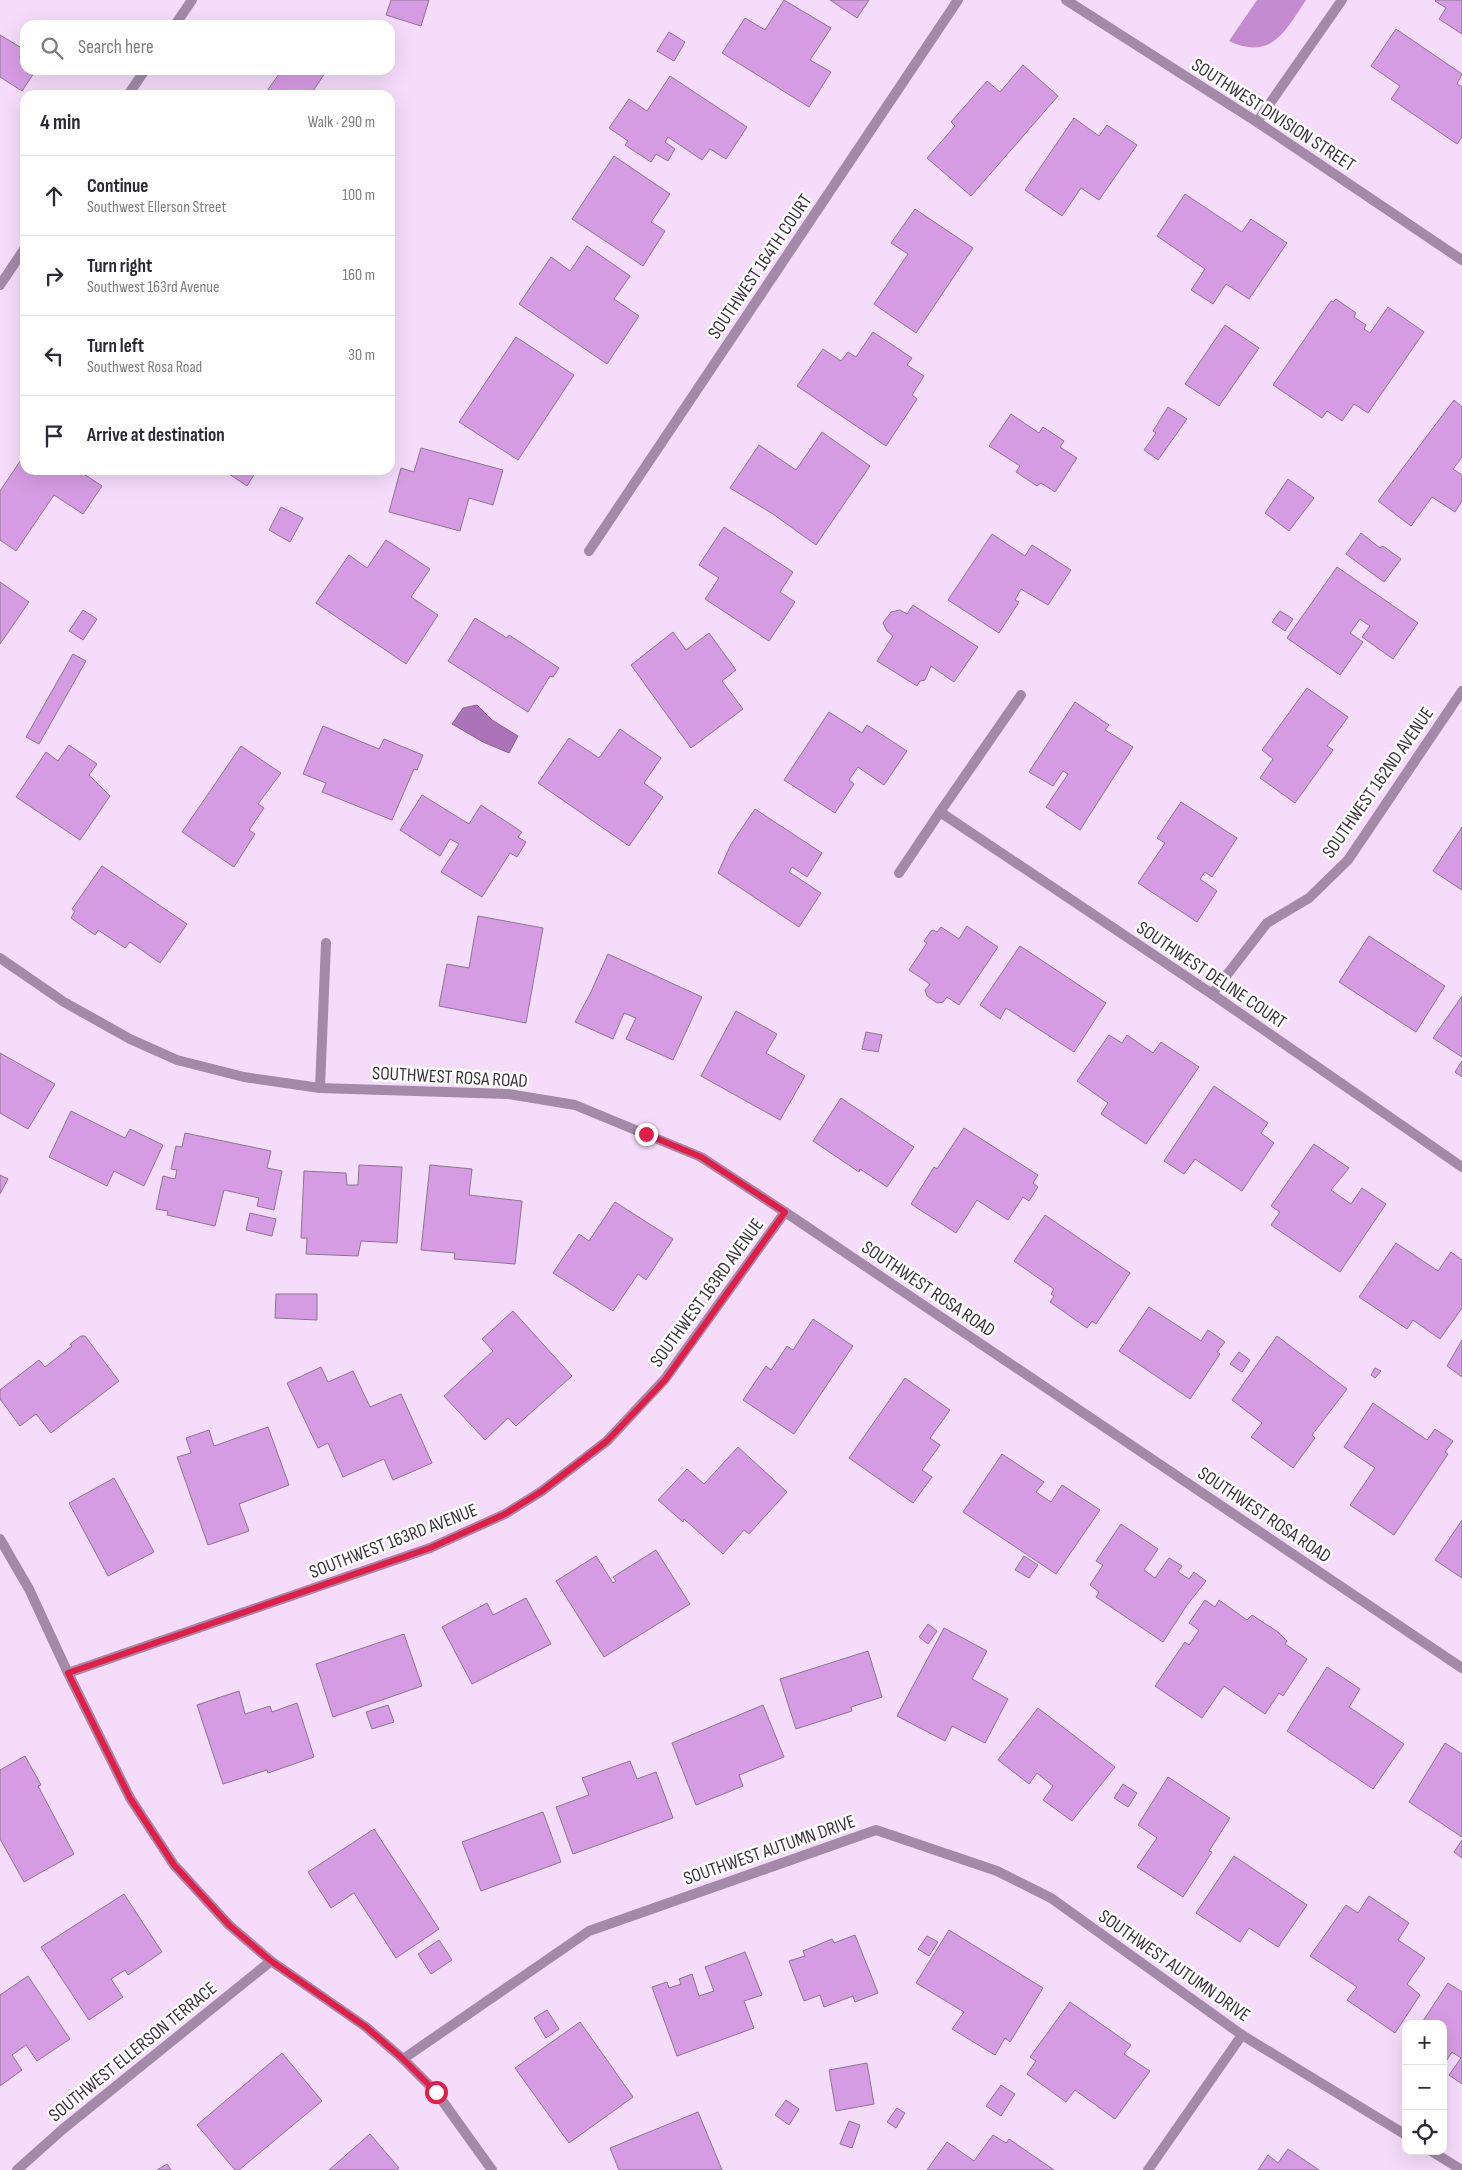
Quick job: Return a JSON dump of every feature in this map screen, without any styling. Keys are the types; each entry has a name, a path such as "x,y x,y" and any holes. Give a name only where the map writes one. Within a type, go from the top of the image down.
{"street":[{"path":"178,20 192,0"},
{"name":"SOUTHWEST 164TH COURT","path":"589,551 958,0"},
{"name":"SOUTHWEST DIVISION STREET","path":"1066,0 1257,122 1462,260"},
{"path":"1257,122 1342,0"},
{"path":"131,90 142,75"},
{"path":"0,285 20,255"},
{"name":"SOUTHWEST 162ND AVENUE","path":"1212,994 1267,923 1309,898 1348,860 1462,691"},
{"path":"898,873 1022,695"},
{"name":"SOUTHWEST DELINE COURT","path":"940,812 1212,994 1462,1167"},
{"path":"320,1088 326,943"},
{"name":"SOUTHWEST ROSA ROAD","path":"0,958 64,1002 130,1038 177,1060 244,1077 320,1088 508,1094 575,1105 701,1157 1462,1668"},
{"name":"SOUTHWEST 163RD AVENUE","path":"68,1673 430,1548 505,1514 542,1491 607,1441 665,1380 785,1212"},
{"path":"0,1539 29,1589 130,1798 174,1865 229,1925 271,1961 366,2027 403,2059 436,2092 492,2170"},
{"name":"SOUTHWEST AUTUMN DRIVE","path":"403,2059 589,1931 876,1830 997,1871 1051,1898 1242,2035 1402,2133"},
{"name":"SOUTHWEST ELLERSON TERRACE","path":"17,2170 63,2129 271,1961"},
{"path":"1148,2170 1242,2035"},
{"path":"1438,2155 1462,2170"}],"shaded area":[{"path":"1257,0 1306,0 1284,32 1267,45 1256,47 1244,46 1229,41"},
{"path":"477,705 492,720 518,736 509,753 483,742 452,724 463,708"}],"building":[{"path":"391,0 429,0 421,26 386,15"},
{"path":"784,0 831,28 810,60 831,72 809,107 722,53 745,18 765,30"},
{"path":"830,0 869,0 857,18"},
{"path":"1436,0 1462,0 1462,34 1439,19 1446,8"},
{"path":"1396,29 1462,74 1457,84 1462,87 1462,137 1457,144 1391,99 1400,86 1371,66"},
{"path":"669,32 685,42 674,61 657,51"},
{"path":"0,35 20,47 20,75 33,75 23,90 0,77"},
{"path":"1023,65 1058,96 971,196 927,158 955,126 951,122 987,81 1000,92"},
{"path":"278,75 324,75 314,90 268,90"},
{"path":"670,76 747,127 726,159 710,149 702,160 668,137 665,142 675,149 668,161 656,154 651,162 625,145 628,141 609,128 629,99 647,111"},
{"path":"1074,118 1099,136 1107,125 1137,145 1099,200 1081,188 1062,216 1025,190"},
{"path":"614,156 670,194 651,222 665,231 643,266 572,219"},
{"path":"1185,194 1242,232 1251,219 1287,243 1249,299 1226,284 1213,304 1191,290 1205,269 1157,236"},
{"path":"915,209 973,248 916,333 874,304 908,254 891,243"},
{"path":"587,246 630,276 614,299 639,316 607,364 519,304 551,257 570,271"},
{"path":"1336,299 1356,313 1354,317 1366,325 1364,329 1370,333 1388,307 1424,332 1368,413 1354,404 1342,421 1327,411 1322,418 1273,385 1331,301 1333,302"},
{"path":"1225,325 1259,348 1219,406 1185,384"},
{"path":"873,332 912,358 907,365 924,376 912,395 917,399 886,446 797,386 823,349 841,361 848,352 856,357"},
{"path":"516,337 574,375 518,460 459,422"},
{"path":"1454,400 1462,407 1462,457 1453,469 1462,475 1462,501 1455,512 1432,497 1411,526 1378,501"},
{"path":"1168,407 1187,419 1158,460 1144,450 1156,433 1153,431"},
{"path":"1011,414 1039,433 1043,427 1064,441 1060,447 1077,458 1055,492 1041,483 1037,486 1016,472 1020,466 989,446"},
{"path":"822,432 870,466 816,545 773,514 730,488 759,445 796,470"},
{"path":"421,448 503,470 493,505 469,498 460,531 389,512 401,468 414,472"},
{"path":"20,461 20,475 86,475 102,486 83,514 54,495 16,551 0,540 0,491"},
{"path":"230,475 254,475 247,486"},
{"path":"1288,479 1314,498 1289,531 1265,513"},
{"path":"281,507 303,518 290,542 269,530"},
{"path":"724,527 793,572 780,592 795,602 769,641 705,599 719,578 699,565"},
{"path":"1361,533 1380,548 1383,546 1401,559 1384,582 1346,554"},
{"path":"992,534 1025,556 1032,545 1071,570 1048,605 1021,589 1015,600 1019,602 999,633 948,600"},
{"path":"386,540 430,569 411,597 438,615 406,664 316,603 349,555 367,568"},
{"path":"1337,567 1418,623 1393,659 1362,637 1370,626 1360,619 1350,633 1363,642 1340,675 1287,638"},
{"path":"0,582 29,602 0,644"},
{"path":"913,605 978,647 954,682 931,666 925,680 920,681 917,686 877,661 893,636 887,631 883,623 891,612 900,610 907,614"},
{"path":"83,610 97,619 83,640 69,631"},
{"path":"1280,611 1293,619 1285,631 1272,622"},
{"path":"475,618 507,638 509,635 559,668 553,677 550,676 528,712 448,661"},
{"path":"673,632 686,650 709,633 736,670 722,681 743,709 691,748 631,665"},
{"path":"73,654 86,661 39,744 26,737"},
{"path":"1307,688 1348,717 1327,746 1333,750 1295,803 1260,778 1273,759 1262,750"},
{"path":"1075,702 1109,725 1105,730 1133,747 1080,830 1046,807 1068,774 1063,771 1053,786 1029,772"},
{"path":"829,712 862,733 867,725 907,751 884,785 858,767 849,780 854,784 835,813 784,780"},
{"path":"323,726 379,749 384,739 423,755 417,770 414,769 392,820 322,792 326,783 303,774"},
{"path":"620,729 661,758 644,783 663,797 629,846 538,783 569,738 599,758"},
{"path":"69,745 97,764 89,775 110,796 80,840 16,797 46,752 58,761"},
{"path":"241,746 281,773 258,804 264,808 249,830 255,834 234,867 182,832"},
{"path":"422,795 469,824 481,805 522,832 518,837 526,842 517,857 510,853 482,897 441,872 459,844 450,839 440,856 400,830"},
{"path":"1181,802 1237,838 1212,877 1205,872 1200,879 1217,891 1197,922 1138,883 1165,843 1157,838"},
{"path":"755,809 822,853 807,877 792,867 789,872 821,893 799,927 718,873 731,844"},
{"path":"1462,827 1462,890 1433,871"},
{"path":"102,866 187,924 160,963 130,942 125,948 98,930 95,935 71,918 75,911 72,909"},
{"path":"478,916 543,928 526,1023 439,1006 447,964 469,968"},
{"path":"967,926 998,947 959,1005 947,997 943,1002 937,1003 927,996 925,990 930,984 909,970 927,943 924,941 931,931 937,932 941,927 959,939"},
{"path":"1369,936 1445,986 1416,1032 1339,982"},
{"path":"1020,946 1106,1003 1074,1052 1006,1008 1000,1019 980,1005"},
{"path":"608,954 702,997 673,1060 626,1039 636,1018 624,1013 613,1039 575,1022"},
{"path":"1462,996 1462,1057 1433,1038"},
{"path":"736,1011 777,1034 766,1053 805,1076 780,1120 701,1076"},
{"path":"866,1032 882,1035 878,1052 862,1049"},
{"path":"1109,1035 1122,1043 1127,1035 1153,1053 1161,1042 1199,1067 1146,1144 1101,1114 1108,1103 1077,1081"},
{"path":"0,1053 55,1084 28,1129 0,1113"},
{"path":"1462,1061 1462,1077 1455,1072"},
{"path":"1214,1086 1268,1123 1261,1133 1274,1143 1242,1191 1195,1159 1184,1174 1164,1161"},
{"path":"841,1098 914,1147 887,1187 860,1169 859,1172 813,1141"},
{"path":"71,1111 125,1138 130,1129 163,1145 144,1186 114,1171 107,1186 49,1157"},
{"path":"964,1128 1038,1175 1033,1183 1038,1187 1029,1201 1023,1197 1008,1220 977,1200 956,1233 911,1204 934,1167 937,1169"},
{"path":"185,1133 271,1151 267,1168 282,1171 274,1210 257,1206 259,1198 224,1190 215,1226 167,1215 168,1211 156,1209 163,1176 175,1179 177,1170 171,1169 176,1146 182,1147"},
{"path":"1314,1144 1349,1168 1331,1190 1351,1204 1362,1188 1386,1204 1340,1272 1271,1225 1280,1212 1271,1206"},
{"path":"359,1165 402,1167 397,1243 361,1241 358,1256 306,1254 307,1238 301,1238 304,1171 346,1173 347,1185 358,1185"},
{"path":"430,1165 472,1169 469,1195 522,1201 515,1264 454,1259 455,1253 421,1250"},
{"path":"0,1175 8,1179 0,1194"},
{"path":"615,1202 673,1239 646,1280 638,1274 613,1311 553,1273 579,1234 589,1241"},
{"path":"250,1213 276,1219 272,1236 246,1230"},
{"path":"1045,1215 1130,1273 1096,1324 1092,1321 1087,1328 1050,1302 1054,1296 1051,1294 1054,1289 1014,1261"},
{"path":"1396,1243 1438,1271 1451,1252 1462,1260 1462,1308 1440,1339 1413,1320 1407,1329 1359,1297"},
{"path":"276,1294 317,1294 317,1320 275,1318"},
{"path":"1149,1307 1201,1341 1208,1330 1225,1342 1217,1352 1220,1354 1190,1399 1119,1351"},
{"path":"513,1311 572,1376 516,1426 508,1418 485,1440 444,1396 493,1351 482,1339"},
{"path":"813,1319 853,1346 794,1434 743,1400 766,1366 771,1370 787,1346 793,1350"},
{"path":"81,1336 85,1336 119,1381 51,1433 36,1414 20,1426 0,1399 0,1390 39,1360 45,1367 72,1346 70,1344"},
{"path":"1277,1336 1347,1389 1312,1435 1315,1438 1293,1468 1251,1437 1262,1423 1232,1400"},
{"path":"1462,1340 1462,1377 1447,1366"},
{"path":"1239,1352 1250,1360 1242,1372 1230,1364"},
{"path":"321,1367 328,1382 353,1371 370,1407 401,1394 432,1463 393,1480 384,1459 343,1477 328,1443 318,1448 287,1383"},
{"path":"1375,1368 1381,1371 1375,1378 1371,1375"},
{"path":"905,1378 950,1410 930,1438 940,1445 922,1470 932,1477 913,1503 849,1458"},
{"path":"1373,1403 1427,1440 1435,1429 1453,1441 1445,1452 1448,1454 1394,1535 1350,1505 1375,1468 1344,1447"},
{"path":"268,1427 289,1485 239,1504 249,1531 208,1545 177,1457 191,1453 186,1438 209,1430 214,1446"},
{"path":"738,1447 787,1492 749,1534 744,1530 723,1554 684,1519 683,1522 658,1500 687,1469 704,1484"},
{"path":"1002,1454 1044,1482 1036,1492 1051,1502 1062,1485 1100,1510 1056,1574 963,1512"},
{"path":"114,1478 154,1552 108,1576 69,1503"},
{"path":"1462,1520 1462,1578 1435,1560"},
{"path":"1121,1524 1158,1549 1144,1570 1155,1578 1169,1558 1182,1566 1178,1572 1189,1579 1194,1572 1206,1581 1187,1605 1163,1642 1096,1597 1099,1592 1090,1585 1103,1565 1096,1561"},
{"path":"656,1550 690,1604 604,1657 556,1581 596,1556 613,1583 616,1581 613,1577"},
{"path":"1024,1556 1038,1565 1029,1578 1015,1570"},
{"path":"526,1598 551,1644 472,1684 442,1627 487,1603 493,1615"},
{"path":"1205,1600 1215,1607 1219,1600 1247,1620 1252,1615 1278,1632 1287,1641 1285,1644 1307,1659 1283,1696 1279,1693 1265,1714 1224,1686 1202,1718 1155,1686 1185,1642 1189,1645 1199,1630 1189,1623"},
{"path":"928,1624 937,1631 928,1644 919,1637"},
{"path":"944,1628 987,1651 972,1679 1008,1699 985,1743 952,1726 945,1741 897,1716"},
{"path":"404,1634 422,1686 333,1717 316,1664"},
{"path":"868,1651 882,1697 851,1707 852,1711 796,1729 780,1679"},
{"path":"1327,1667 1360,1689 1349,1707 1404,1744 1373,1789 1287,1731"},
{"path":"239,1691 245,1714 270,1706 272,1712 297,1703 314,1757 268,1773 267,1770 223,1784 197,1705"},
{"path":"388,1705 394,1722 372,1729 366,1712"},
{"path":"763,1705 784,1757 739,1775 743,1786 696,1805 672,1743"},
{"path":"1038,1708 1115,1767 1072,1821 1043,1800 1053,1786 1037,1773 1029,1784 998,1760"},
{"path":"1445,1743 1462,1754 1462,1837 1409,1802"},
{"path":"25,1756 41,1785 38,1786 74,1854 24,1882 0,1839 0,1770"},
{"path":"630,1761 637,1779 656,1772 673,1818 573,1854 556,1807 589,1795 582,1778"},
{"path":"1168,1777 1230,1818 1209,1851 1212,1852 1183,1897 1137,1867 1157,1838 1138,1825"},
{"path":"1123,1784 1137,1793 1128,1807 1114,1798"},
{"path":"543,1812 561,1862 481,1891 462,1842"},
{"path":"374,1829 439,1929 396,1958 354,1893 331,1908 308,1872"},
{"path":"1462,1840 1462,1858 1454,1852"},
{"path":"1234,1856 1307,1905 1278,1947 1249,1928 1240,1942 1196,1913"},
{"path":"124,1894 162,1952 128,1975 125,1970 111,1979 123,1997 89,2020 41,1947"},
{"path":"1369,1896 1409,1923 1398,1940 1425,1958 1407,1984 1420,1995 1395,2033 1347,2000 1357,1987 1310,1956 1346,1905 1358,1913"},
{"path":"949,1930 1043,1988 1010,2042 1005,2038 995,2055 952,2029 964,2012 916,1983"},
{"path":"855,1935 878,1993 855,2002 853,1996 824,2007 820,1995 804,2001 789,1961 805,1956 803,1951 832,1939 834,1943"},
{"path":"927,1936 938,1942 929,1956 918,1949"},
{"path":"439,1940 452,1960 431,1974 418,1954"},
{"path":"745,1952 762,1995 744,2001 754,2028 677,2056 652,1987 667,1982 669,1988 681,1984 679,1979 692,1974 699,1996 714,1991 705,1967"},
{"path":"28,1976 70,2039 37,2061 26,2045 12,2055 22,2070 0,2086 0,1995"},
{"path":"1448,1983 1462,1992 1462,2084 1449,2075 1461,2058 1452,2052 1447,2060 1447,2020 1424,2020"},
{"path":"1070,2002 1131,2045 1124,2054 1150,2071 1115,2119 1075,2090 1066,2102 1027,2074 1036,2061 1030,2057"},
{"path":"547,2010 559,2029 546,2038 534,2018"},
{"path":"580,2022 633,2097 569,2143 515,2068"},
{"path":"282,2053 322,2101 239,2170 235,2170 197,2125"},
{"path":"867,2063 874,2104 836,2111 829,2070"},
{"path":"1001,2085 1015,2094 1001,2116 986,2106"},
{"path":"786,2100 799,2109 789,2125 775,2115"},
{"path":"897,2108 905,2113 896,2128 887,2122"},
{"path":"698,2112 722,2170 619,2170 610,2148"},
{"path":"849,2121 860,2125 852,2148 840,2144"},
{"path":"370,2134 399,2168 397,2170 329,2170"},
{"path":"993,2135 1006,2143 1009,2139 1054,2170 927,2170 947,2142 974,2161"},
{"path":"1288,2149 1319,2170 1258,2170 1268,2155 1278,2163"},
{"path":"167,2164 171,2170 157,2170"}],"route":[{"path":"436,2092 403,2059 366,2027 271,1961 229,1925 174,1865 130,1798 68,1673 430,1548 472,1530 505,1514 542,1491 607,1441 665,1380 785,1212 701,1157 646,1134"}]}
